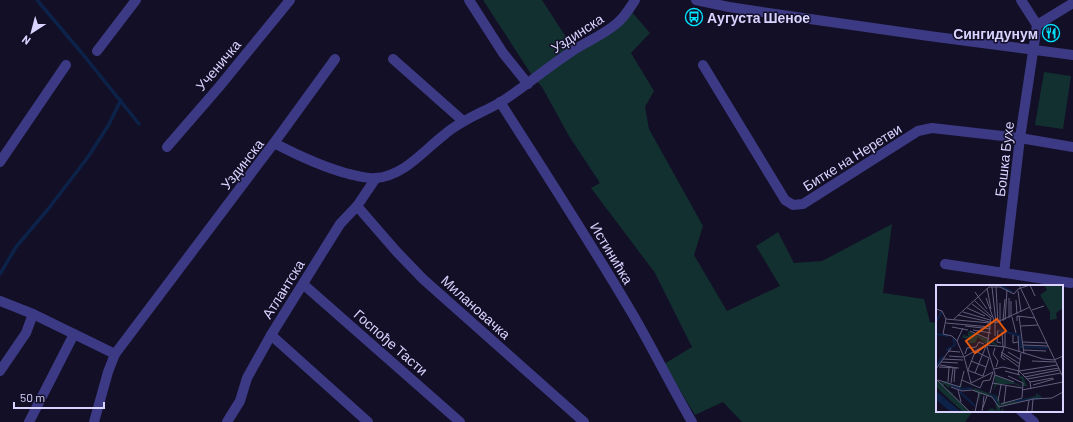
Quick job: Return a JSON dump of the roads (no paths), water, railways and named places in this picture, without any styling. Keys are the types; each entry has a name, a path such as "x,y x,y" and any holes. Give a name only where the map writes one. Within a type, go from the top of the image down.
{"street":[{"path":"97,51 136,0"},
{"name":"Ученичка","path":"167,147 219,87 290,0"},
{"path":"469,0 503,53 528,84"},
{"name":"Уздинска","path":"94,422 108,372 115,354 274,143 315,164 358,176 376,178 393,174 403,169 445,133 463,121 500,102 528,84 567,54 606,32 618,23 635,0"},
{"path":"696,0 711,4 928,36 1073,55"},
{"path":"1021,0 1037,26 1073,3"},
{"name":"Бошка Бухе","path":"1004,273 1020,138 1037,26"},
{"path":"274,143 335,59"},
{"path":"392,59 463,121"},
{"path":"0,162 66,65"},
{"name":"Битке на Неретви","path":"703,65 785,200 793,205 803,204 918,131 932,128 1020,138 1073,147"},
{"name":"Истинићка","path":"500,102 557,190 625,301 692,422"},
{"name":"Атлантска","path":"227,422 240,401 247,378 270,335 340,224 357,206 376,178"},
{"name":"Милановачка","path":"357,206 396,251 423,279 584,422"},
{"path":"945,264 1071,283"},
{"name":"Госпође Тасти","path":"303,284 460,422"},
{"path":"0,301 33,314 115,354"},
{"path":"0,371 26,333 33,314"},
{"path":"29,422 74,334"},
{"path":"270,335 368,422"},
{"path":"1022,412 1034,422"}],"waterway":[{"path":"37,0 139,124"},
{"path":"0,274 16,247 49,208 88,157 108,126 121,100"}],"place":[{"name":"Аугуста Шеное","path":"694,17"},
{"name":"Сингидунум","path":"1051,33"}]}
